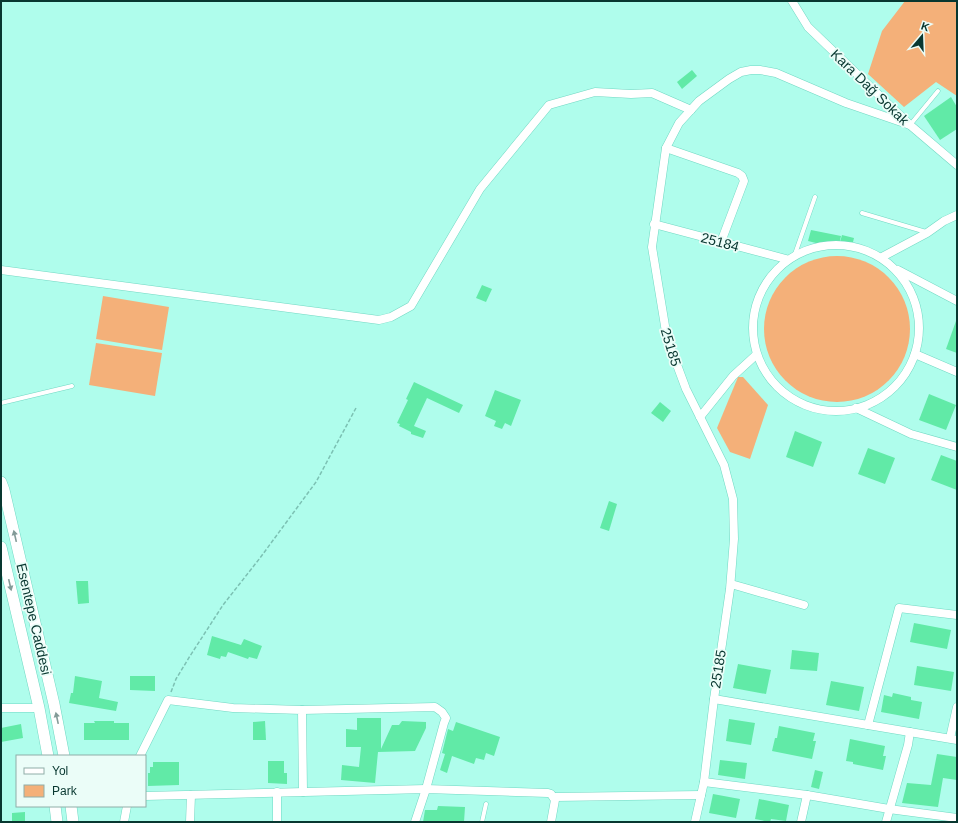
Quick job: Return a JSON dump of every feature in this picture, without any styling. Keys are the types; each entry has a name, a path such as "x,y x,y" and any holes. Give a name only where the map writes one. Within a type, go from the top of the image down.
{"main road":[{"name":"Esentepe Caddesi","path":"1,482 50,689 64,755"},
{"name":"Esentepe Caddesi","path":"1,546 39,708 48,755"},
{"path":"55,807 57,822"},
{"path":"71,807 73,822"}],"street":[{"name":"Kara Dağ Sokak","path":"792,1 808,27 910,125 957,165"},
{"name":"25185","path":"695,822 704,782 714,699 731,584 734,539 733,499 724,465 686,389 666,338 652,247 654,224 666,148 679,123 699,101 741,72 760,70 776,73 846,102 910,125"},
{"path":"1,270 380,320 391,317 411,306 480,189 549,105 595,92 631,94 652,93 691,110"},
{"path":"666,148 738,173 742,176 744,181 721,242"},
{"path":"882,257 957,215"},
{"name":"25184","path":"654,224 786,259"},
{"path":"896,269 910,288 918,309 920,332 915,354 906,373 892,389 876,401 856,408 831,411 807,406 786,394 768,377 756,355 752,332 755,302 773,271 786,259 795,254 816,249 838,248 862,250 882,257 896,269 957,301"},
{"path":"915,354 957,372"},
{"path":"700,417 733,376 756,355"},
{"path":"856,408 911,434 957,447"},
{"path":"731,584 804,605"},
{"path":"868,725 899,608 957,615"},
{"path":"714,699 954,739 957,707"},
{"path":"140,755 168,700 233,708 302,710 435,707 439,709 446,718 415,822"},
{"path":"1,708 39,708"},
{"path":"302,710 303,792"},
{"path":"886,822 908,746 910,732"},
{"path":"704,782 807,795 889,809 957,818"},
{"path":"146,796 426,789 548,793 554,797 701,795"},
{"path":"277,792 277,822"},
{"path":"190,822 191,795"},
{"path":"801,822 807,795"},
{"path":"551,822 555,804 554,797"},
{"path":"124,822 127,807"}],"lane":[{"path":"910,125 938,91"},
{"path":"795,254 815,197"},
{"path":"862,213 927,233"},
{"path":"1,403 72,386"},
{"path":"482,822 486,804"}],"path":[{"path":"168,700 176,679 223,605 316,482 356,408"}],"green space":[{"path":"905,1 957,1 957,96 936,82 904,107 868,74 882,31"},
{"path":"830,256 844,256 872,264 884,272 894,282 905,301 909,315 909,343 902,364 894,376 884,386 865,397 844,402 830,402 802,394 790,386 780,376 769,357 764,336 764,322 772,294 780,282 790,272 809,261"},
{"path":"103,296 169,307 162,350 96,339"},
{"path":"96,343 162,353 155,396 89,385"},
{"path":"738,377 743,377 768,405 750,459 730,452 717,428"}],"building":[{"path":"692,70 697,76 682,89 677,82"},
{"path":"951,97 957,107 957,129 940,140 924,116"},
{"path":"811,230 841,236 839,245 829,243 828,246 808,241"},
{"path":"842,235 854,238 852,246 840,242"},
{"path":"482,285 492,289 486,302 476,298"},
{"path":"956,321 957,322 957,353 946,349"},
{"path":"414,382 463,405 459,413 427,398 414,426 426,431 423,438 411,434 411,432 399,426 400,424 397,423 408,400 406,399"},
{"path":"495,390 521,400 511,426 505,423 502,429 494,426 496,421 485,416"},
{"path":"929,394 956,405 946,430 919,420"},
{"path":"660,402 671,411 663,422 651,413"},
{"path":"795,431 822,442 813,467 786,457"},
{"path":"868,448 895,458 885,484 858,474"},
{"path":"941,455 957,461 957,490 931,480"},
{"path":"609,501 617,504 609,531 600,528"},
{"path":"76,581 88,581 89,603 78,604"},
{"path":"914,623 951,630 947,649 910,642"},
{"path":"212,636 241,645 244,639 262,646 257,659 249,657 248,659 228,652 226,657 221,656 220,659 207,655"},
{"path":"792,650 819,653 817,671 790,669"},
{"path":"738,664 771,670 766,694 733,688"},
{"path":"917,666 954,672 951,691 914,685"},
{"path":"75,676 102,681 99,698 118,702 116,711 69,703 71,693 73,693"},
{"path":"130,676 155,676 155,691 130,690"},
{"path":"831,681 864,687 859,711 826,705"},
{"path":"893,693 911,697 911,700 922,702 919,719 881,712 884,695 892,697"},
{"path":"357,718 381,718 381,749 392,725 399,725 402,721 426,722 426,728 415,751 378,752 375,783 341,780 342,765 359,767 361,747 346,747 346,729 357,730"},
{"path":"729,719 755,723 751,745 726,741"},
{"path":"94,721 129,723 129,740 84,740 84,723 95,723"},
{"path":"265,721 266,740 253,740 253,722"},
{"path":"456,722 500,737 494,756 486,753 484,760 476,758 474,764 452,756 447,773 440,770 445,754 442,753 448,729 453,731"},
{"path":"21,724 23,738 1,742 1,728"},
{"path":"779,726 815,733 813,741 816,741 812,759 772,751 775,738 777,738"},
{"path":"850,739 885,746 883,756 886,756 883,770 853,764 853,762 846,761"},
{"path":"937,754 957,757 957,780 943,778 938,807 902,803 907,783 931,785"},
{"path":"720,760 747,763 745,779 718,775"},
{"path":"268,761 284,761 284,773 287,773 287,784 268,783"},
{"path":"153,762 179,762 179,785 148,786 148,773 150,773 150,767 153,767"},
{"path":"815,770 823,772 819,789 811,787"},
{"path":"713,794 740,799 736,818 709,813"},
{"path":"759,799 789,805 786,821 771,819 770,822 755,819"},
{"path":"438,806 465,807 464,822 423,822 425,810 437,810"},
{"path":"25,812 25,822 12,822 12,813"}]}
